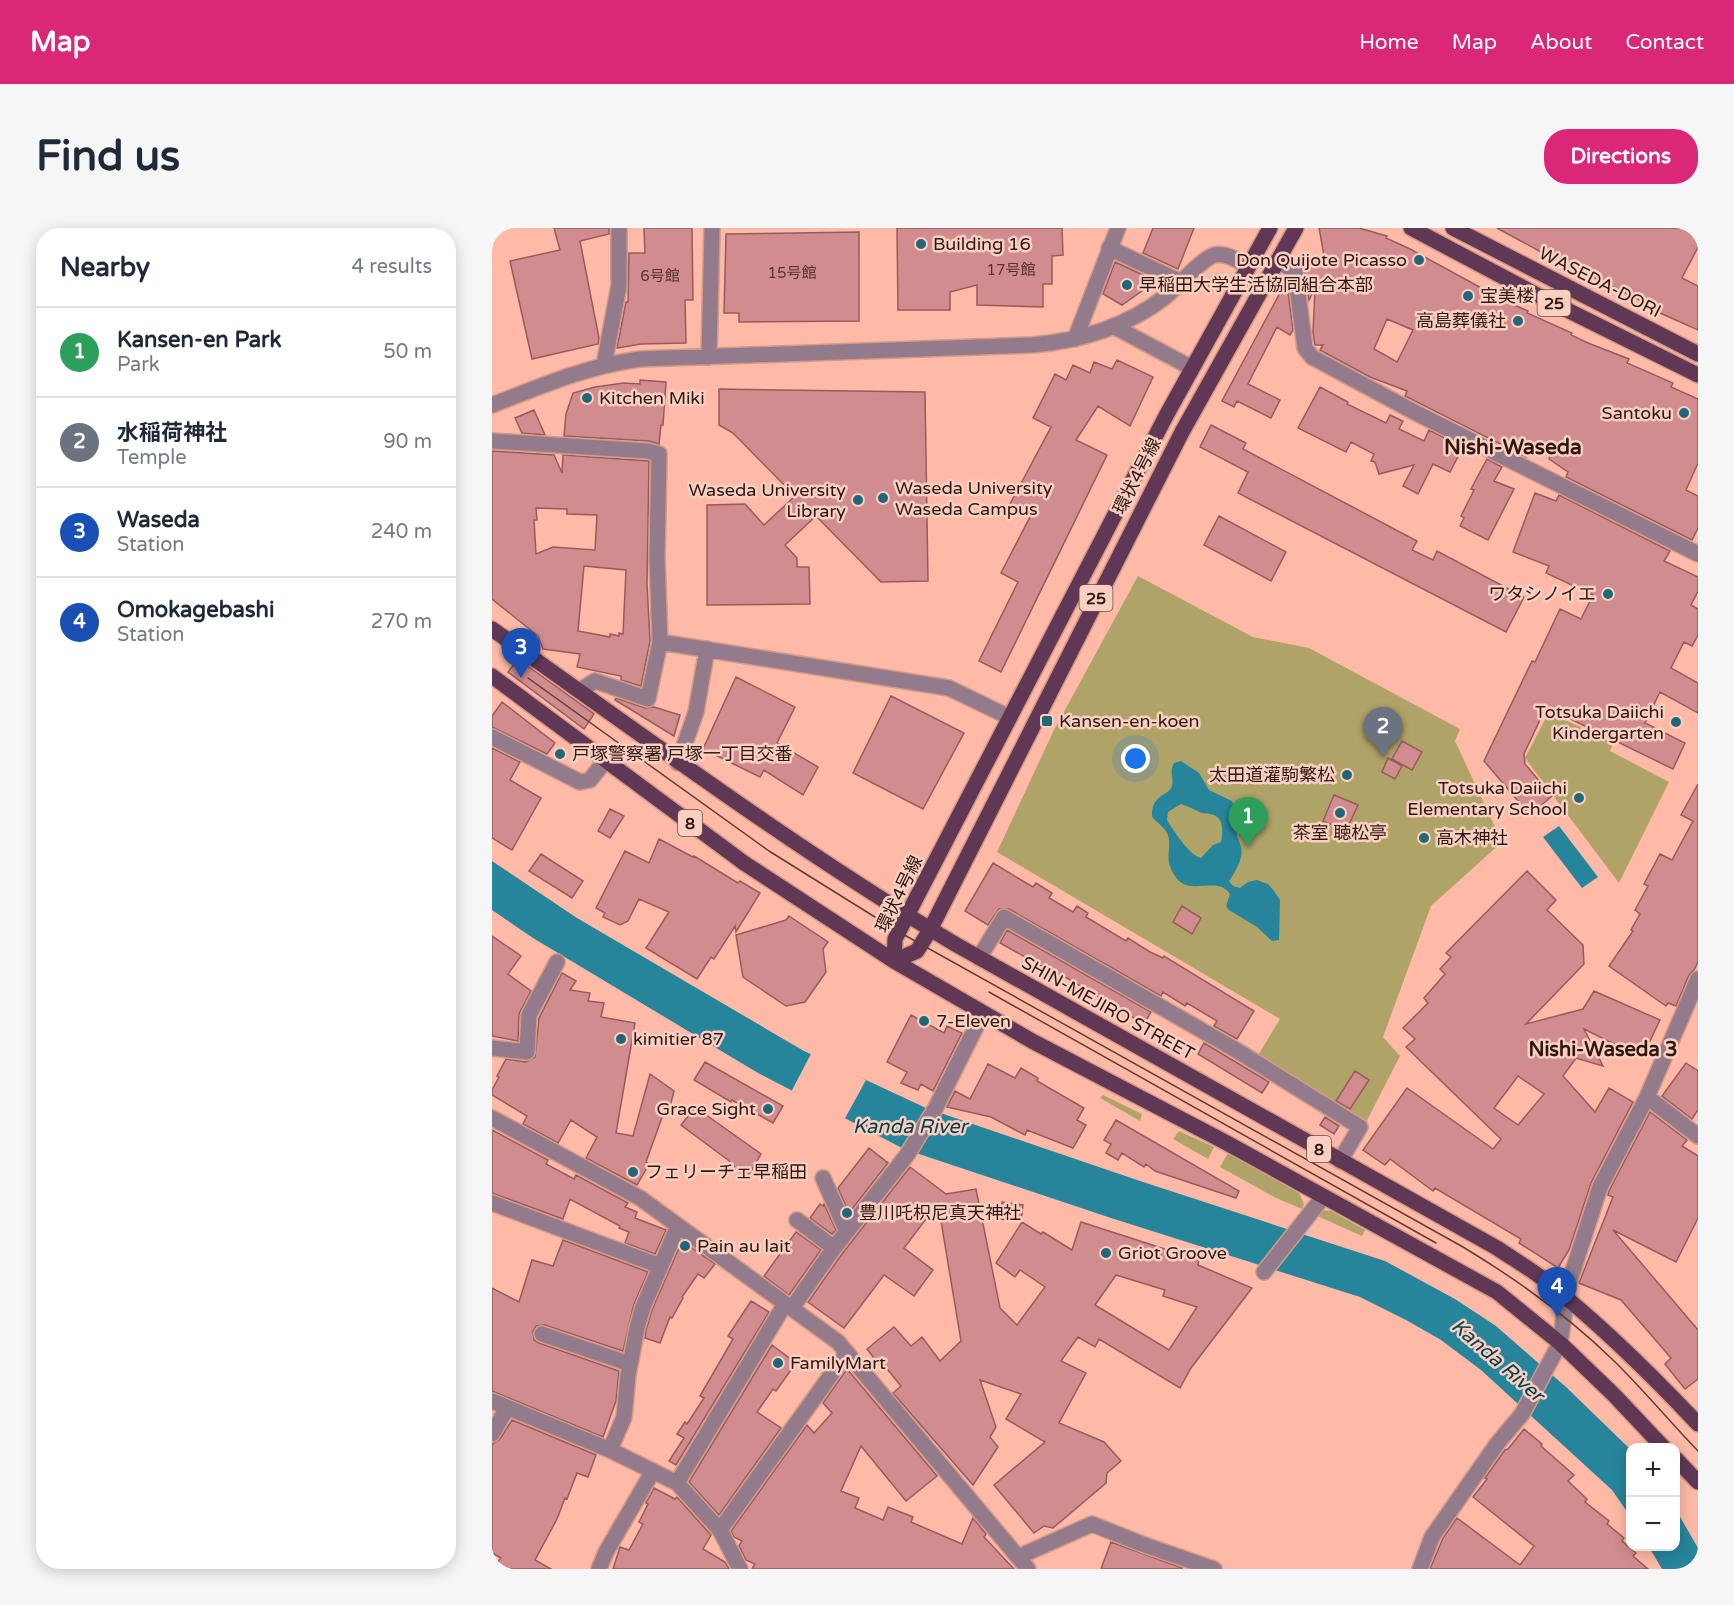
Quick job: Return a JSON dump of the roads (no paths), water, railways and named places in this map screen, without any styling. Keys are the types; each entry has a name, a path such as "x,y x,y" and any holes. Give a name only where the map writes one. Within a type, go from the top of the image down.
{"main road":[{"name":"環状4号線","path":"1270,228 1192,368 1009,717 896,939 894,961 917,951 930,930 1182,432 1296,228"},
{"name":"25","path":"1411,228 1539,296 1698,375"},
{"name":"WASEDA-DORI","path":"1453,228 1698,354"},
{"name":"SHIN-MEJIRO STREET","path":"492,629 678,763 805,850 930,930 1497,1248 1545,1280 1567,1298 1656,1379 1698,1424"},
{"name":"8","path":"492,676 744,862 894,961 1042,1046 1225,1142 1497,1292 1560,1343 1659,1443"},
{"path":"1680,1463 1698,1482"}],"street":[{"path":"604,365 620,285 619,228"},
{"path":"709,357 712,228"},
{"path":"1075,339 1118,228"},
{"path":"1109,248 1181,282"},
{"path":"492,405 561,378 604,365 640,359 1032,345 1075,339 1113,326 1149,307 1212,256 1224,255 1248,266"},
{"path":"1277,261 1294,271 1305,348 1312,357 1418,414 1698,554"},
{"path":"1113,326 1192,368"},
{"path":"492,441 648,451 658,454 657,558 660,642 648,699 595,681 579,691"},
{"path":"660,642 949,688 1009,717"},
{"path":"678,763 696,712 707,650"},
{"path":"492,737 580,782 590,780 605,761"},
{"path":"980,958 1004,917 1236,1050 1360,1127 1340,1161"},
{"path":"492,1048 526,1052 530,1015 557,962"},
{"path":"1420,1569 1432,1538 1485,1461 1522,1413 1560,1343 1569,1283 1600,1187 1647,1097 1698,979"},
{"path":"677,1484 788,1306 907,1155 935,1109 983,1013"},
{"path":"1647,1097 1698,1136"},
{"path":"492,1118 640,1198 838,1342 1023,1563 1092,1524 1214,1569"},
{"path":"823,1178 847,1232"},
{"path":"1264,1271 1323,1197"},
{"path":"492,1203 660,1266"},
{"path":"797,1220 834,1248"},
{"path":"610,1450 624,1418 630,1364 643,1307 678,1226"},
{"path":"542,1334 630,1364"},
{"path":"720,1530 846,1354"},
{"path":"492,1401 610,1450 677,1484 720,1530 740,1569"},
{"path":"492,1434 507,1408"},
{"path":"599,1569 606,1552 653,1471"}],"water":[{"path":"1181,761 1199,773 1209,790 1232,801 1236,833 1242,851 1238,865 1229,881 1233,886 1240,888 1248,882 1257,880 1268,884 1274,891 1280,900 1279,940 1272,941 1257,927 1229,910 1226,906 1230,894 1225,889 1219,886 1184,884 1173,872 1170,866 1166,831 1152,817 1152,809 1157,800 1172,786 1174,763","holes":["1181,804 1199,812 1214,815 1220,820 1221,842 1213,845 1201,858 1187,848 1167,820 1168,812"]},
{"path":"1559,826 1598,877 1582,888 1543,837"},
{"name":"Kanda River","path":"492,861 577,918 804,1051 926,1108 1385,1261 1455,1299 1496,1326 1566,1387 1626,1445 1626,1510 1612,1490 1481,1370 1441,1340 1406,1320 1360,1297 904,1149 758,1073 533,938 492,910"},
{"path":"1680,1517 1698,1548 1698,1569 1662,1569 1651,1551 1680,1551"}],"tram line":[{"path":"528,678 769,851 899,932 1463,1247 1502,1272 1560,1313 1596,1344 1635,1382 1698,1451"},
{"path":"989,992 1436,1243"}],"place":[{"name":"Building 16","path":"921,244"},
{"name":"Don Quijote Picasso","path":"1419,260"},
{"name":"早稲田大学生活協同組合本部","path":"1127,285"},
{"name":"宝美楼","path":"1468,296"},
{"name":"高島葬儀社","path":"1518,321"},
{"name":"Kitchen Miki","path":"587,398"},
{"name":"Santoku","path":"1684,413"},
{"name":"Waseda University Waseda Campus","path":"883,498"},
{"name":"Waseda University Library","path":"858,500"},
{"name":"ワタシノイエ","path":"1608,594"},
{"name":"Waseda","path":"521,678"},
{"name":"Kansen-en-koen","path":"1047,721"},
{"name":"Totsuka Daiichi Kindergarten","path":"1676,722"},
{"name":"戸塚警察署 戸塚一丁目交番","path":"560,754"},
{"name":"水稲荷神社","path":"1383,757"},
{"name":"太田道灌駒繁松","path":"1347,775"},
{"name":"Totsuka Daiichi Elementary School","path":"1579,798"},
{"name":"茶室 聴松亭","path":"1340,813"},
{"name":"高木神社","path":"1424,838"},
{"name":"Kansen-en Park","path":"1248,847"},
{"name":"7-Eleven","path":"924,1021"},
{"name":"kimitier 87","path":"621,1039"},
{"name":"Grace Sight","path":"768,1109"},
{"name":"フェリーチェ早稲田","path":"633,1172"},
{"name":"豊川吒枳尼真天神社","path":"847,1213"},
{"name":"Pain au lait","path":"685,1246"},
{"name":"Griot Groove","path":"1106,1253"},
{"name":"Omokagebashi","path":"1557,1317"},
{"name":"FamilyMart","path":"778,1363"}],"district":[{"name":"Nishi-Waseda","path":"1513,447"},
{"name":"Nishi-Waseda 3","path":"1603,1049"}]}
